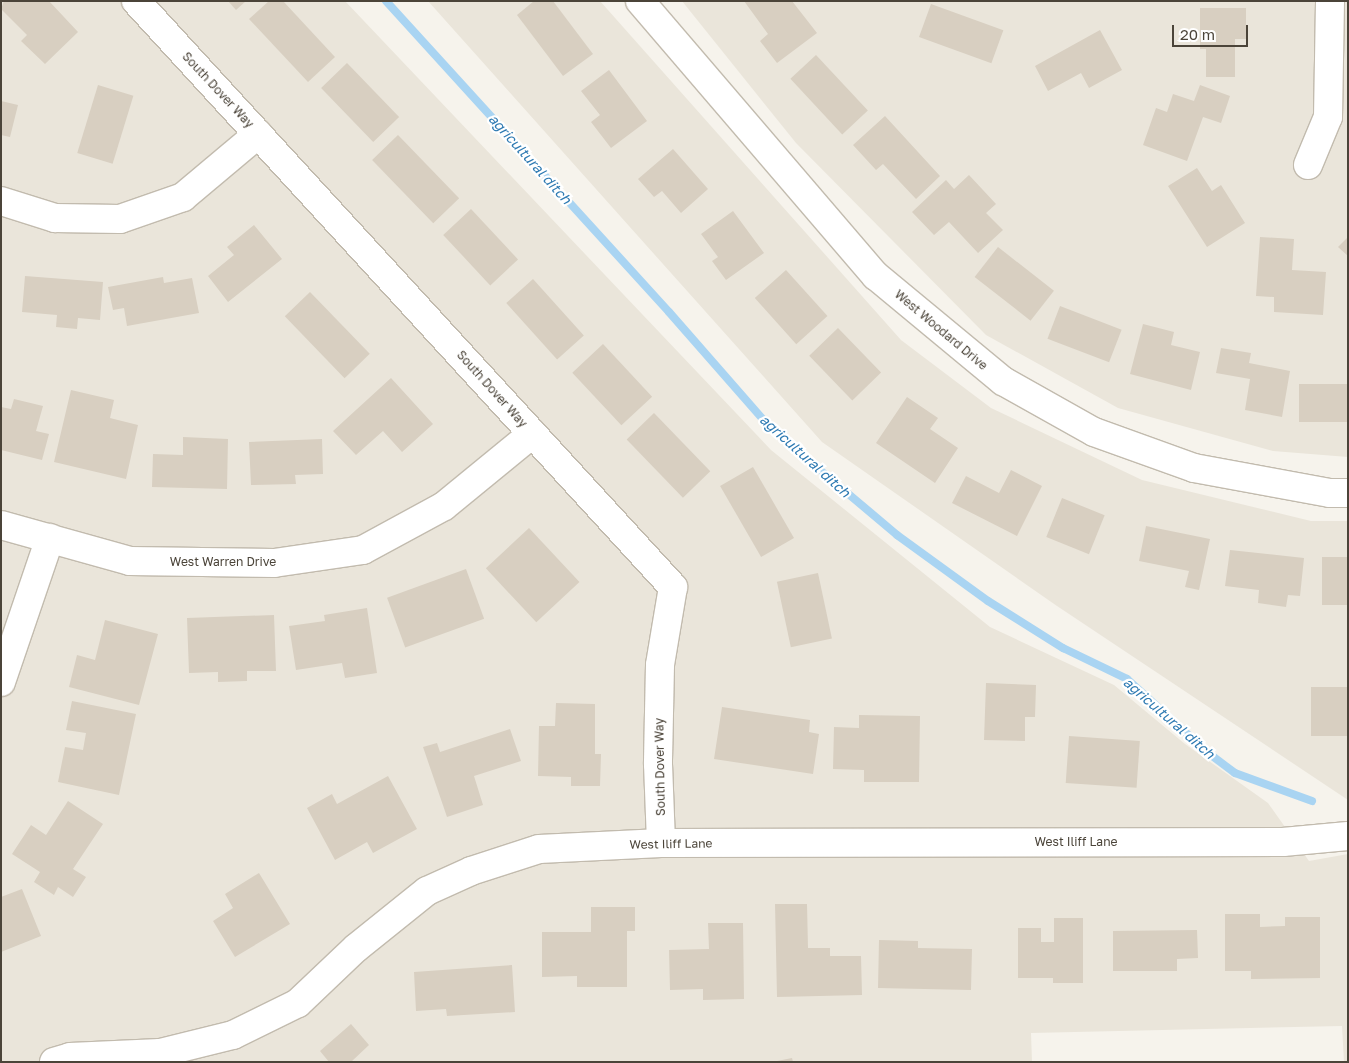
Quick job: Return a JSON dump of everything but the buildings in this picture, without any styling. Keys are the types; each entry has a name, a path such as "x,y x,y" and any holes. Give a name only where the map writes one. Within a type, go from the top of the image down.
{"street":[{"name":"South Dover Way","path":"136,1 673,587 660,666 658,764 661,844"},
{"name":"West Woodard Drive","path":"640,1 876,276 1003,381 1094,432 1194,468 1330,493 1348,493"},
{"path":"1308,165 1328,118 1330,1"},
{"path":"1,201 55,218 120,219 183,197 258,134"},
{"name":"West Warren Drive","path":"1,525 130,560 274,563 363,550 444,506 532,434"},
{"path":"1,682 50,538"},
{"name":"West Iliff Lane","path":"54,1062 70,1057 160,1053 233,1035 298,1003 356,948 427,891 471,871 539,849 661,844 1283,842 1348,836"}],"shaded area":[{"path":"1,1 345,1 771,450 990,627 1114,685 1185,744 1268,803 1309,861 1348,854 1348,1062 1344,1062 1342,1026 1031,1033 1032,1062 1,1062"},
{"path":"428,1 600,1 901,340 991,408 1142,480 1311,521 1348,521 1348,800 1057,606 822,442"},
{"path":"682,1 1348,1 1348,457 1273,451 1118,408 986,335 796,143"}],"waterway":[{"name":"agricultural ditch","path":"386,1 669,312 768,425 814,465 897,535 988,601 1063,648 1127,679 1207,752 1235,773 1312,801"}]}
